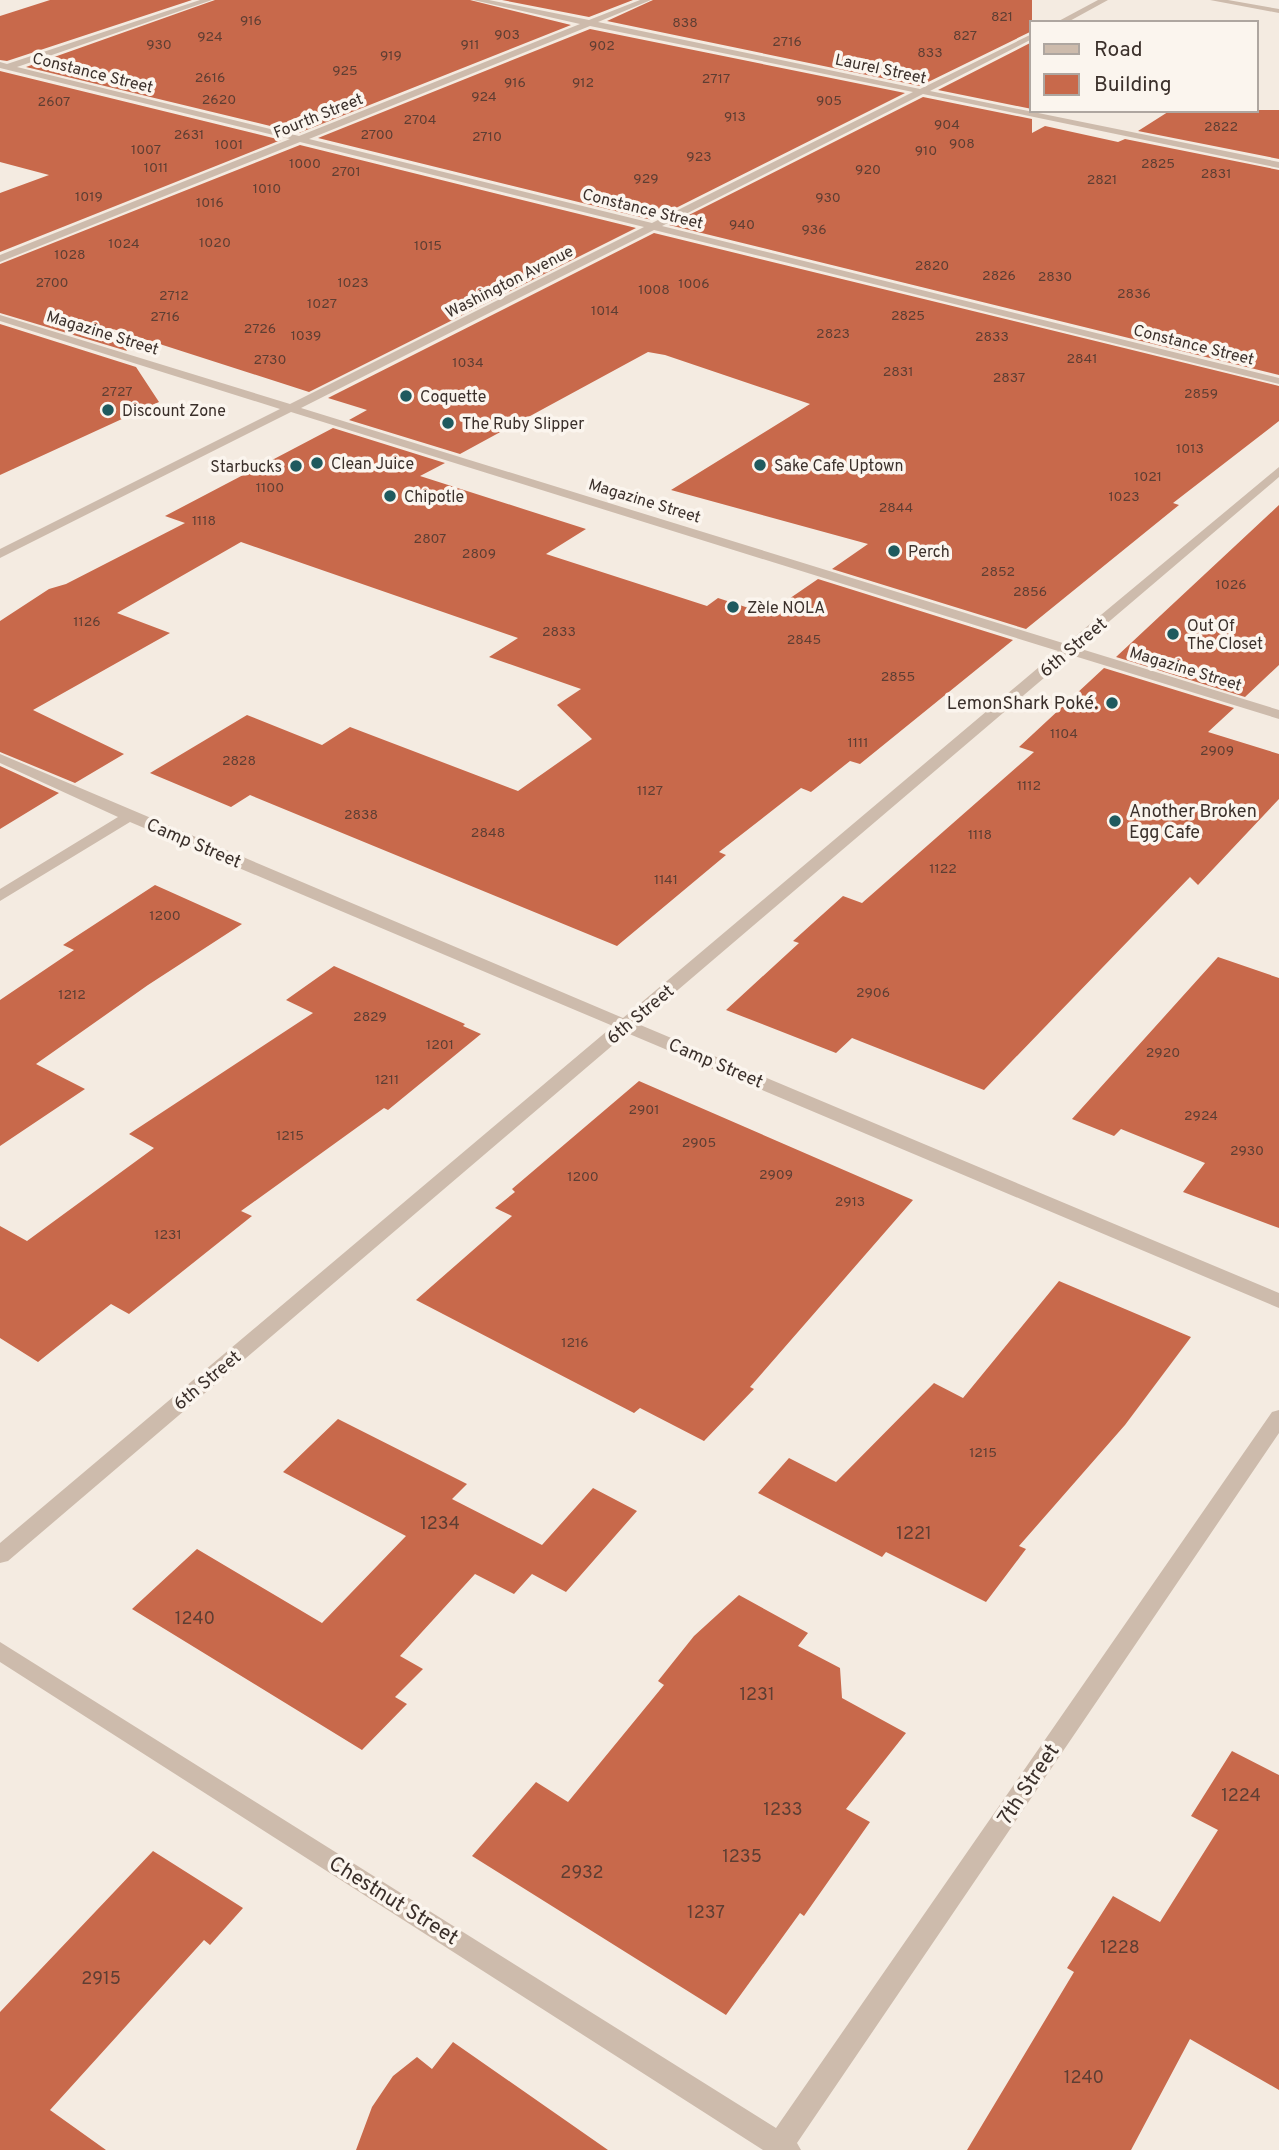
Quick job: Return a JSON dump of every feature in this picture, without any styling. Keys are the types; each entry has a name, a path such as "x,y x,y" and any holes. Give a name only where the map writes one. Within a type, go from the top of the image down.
{"street":[{"path":"2,67 208,0"},
{"name":"Laurel Street","path":"477,0 1279,165"},
{"name":"Fourth Street","path":"0,259 647,0"},
{"path":"1063,21 1104,0"},
{"path":"1214,0 1279,11"},
{"name":"Washington Avenue","path":"0,554 1030,37"},
{"name":"Constance Street","path":"2,67 1279,381"},
{"name":"Magazine Street","path":"0,318 1279,715"},
{"name":"6th Street","path":"0,1555 1279,471"},
{"name":"Camp Street","path":"0,758 129,816 1279,1301"},
{"path":"0,896 129,816"},
{"name":"7th Street","path":"781,2148 1279,1417"},
{"name":"Chestnut Street","path":"0,1651 781,2148"}],"building":[{"path":"50,0 192,0 7,61 0,60 0,16"},
{"path":"215,0 470,0 571,25 299,133 26,67"},
{"path":"502,0 633,0 589,17"},
{"path":"653,0 1032,0 1030,32 920,86 607,21"},
{"path":"590,29 905,93 652,220 318,138"},
{"path":"1030,43 1030,109 938,90"},
{"path":"0,71 281,140 0,252 0,193 49,175 0,162"},
{"path":"923,97 1032,119 1032,133 1045,126 1118,142 1125,139 1279,170 1279,375 669,225"},
{"path":"1279,110 1279,159 1138,131 1168,112"},
{"path":"300,145 636,228 309,392 113,329 127,351 0,313 0,264"},
{"path":"654,233 1279,386 1279,421 1173,503 1179,505 1026,629 832,569 868,544 671,490 810,404 665,355 648,352 460,454 349,420 367,410 328,398"},
{"path":"0,324 136,367 159,402 0,475"},
{"path":"333,428 445,463 420,476 586,529 546,554 707,606 718,598 767,614 818,579 1013,640 860,764 850,761 811,792 801,788 719,852 726,855 617,946 250,795 231,807 150,773 247,715 322,745 350,727 518,791 592,739 557,705 581,689 489,657 518,638 241,542 117,613 170,633 33,710 124,754 75,783 0,752 0,621 49,589 66,584 185,523 165,516"},
{"path":"1279,505 1279,665 1245,697 1116,657"},
{"path":"1104,668 1234,708 1208,732 1279,754 1279,799 1198,885 1190,877 984,1090 852,1038 836,1053 726,1010 799,943 793,941 843,896 862,903 1034,752 1019,747"},
{"path":"0,766 59,793 0,829"},
{"path":"155,885 242,924 148,985 36,1064 85,1089 0,1146 0,1000 74,950 63,945"},
{"path":"1218,957 1279,978 1279,1228 1183,1192 1205,1163 1121,1129 1114,1136 1072,1119"},
{"path":"334,966 465,1024 463,1026 481,1034 388,1110 384,1108 241,1211 252,1216 129,1314 111,1304 38,1362 0,1338 0,1226 27,1241 154,1148 129,1134 313,1013 286,1000"},
{"path":"639,1081 913,1200 750,1387 754,1389 704,1441 640,1408 634,1413 416,1300 512,1216 495,1208 515,1192 512,1189"},
{"path":"1059,1281 1191,1337 1125,1425 1019,1546 1026,1549 986,1602 886,1552 882,1557 758,1493 789,1458 836,1482 934,1383 963,1398"},
{"path":"338,1419 467,1484 452,1499 542,1545 593,1488 637,1511 566,1592 532,1574 514,1594 475,1574 400,1656 423,1669 395,1697 407,1704 362,1750 132,1609 197,1549 322,1623 406,1536 283,1472"},
{"path":"739,1595 808,1633 798,1646 840,1668 842,1698 906,1733 846,1809 870,1822 804,1916 800,1913 726,2015 472,1856 536,1782 568,1802 664,1685 658,1681 694,1636"},
{"path":"1232,1751 1279,1775 1279,2090 1190,2039 1131,2150 967,2150 1074,1972 1067,1968 1113,1896 1160,1922 1218,1830 1191,1816"},
{"path":"153,1851 243,1908 210,1945 204,1940 50,2110 106,2150 0,2150 0,2012"},
{"path":"453,2042 608,2150 356,2150 372,2107 393,2076 417,2057 432,2069"}],"place":[{"name":"Coquette","path":"406,396"},
{"name":"Discount Zone","path":"108,410"},
{"name":"The Ruby Slipper","path":"448,423"},
{"name":"Clean Juice","path":"317,463"},
{"name":"Sake Cafe Uptown","path":"760,465"},
{"name":"Starbucks","path":"296,466"},
{"name":"Chipotle","path":"390,496"},
{"name":"Perch","path":"894,551"},
{"name":"Zèle NOLA","path":"733,607"},
{"name":"Out Of The Closet","path":"1173,634"},
{"name":"LemonShark Poké.","path":"1112,703"},
{"name":"Another Broken Egg Cafe","path":"1115,821"}]}
